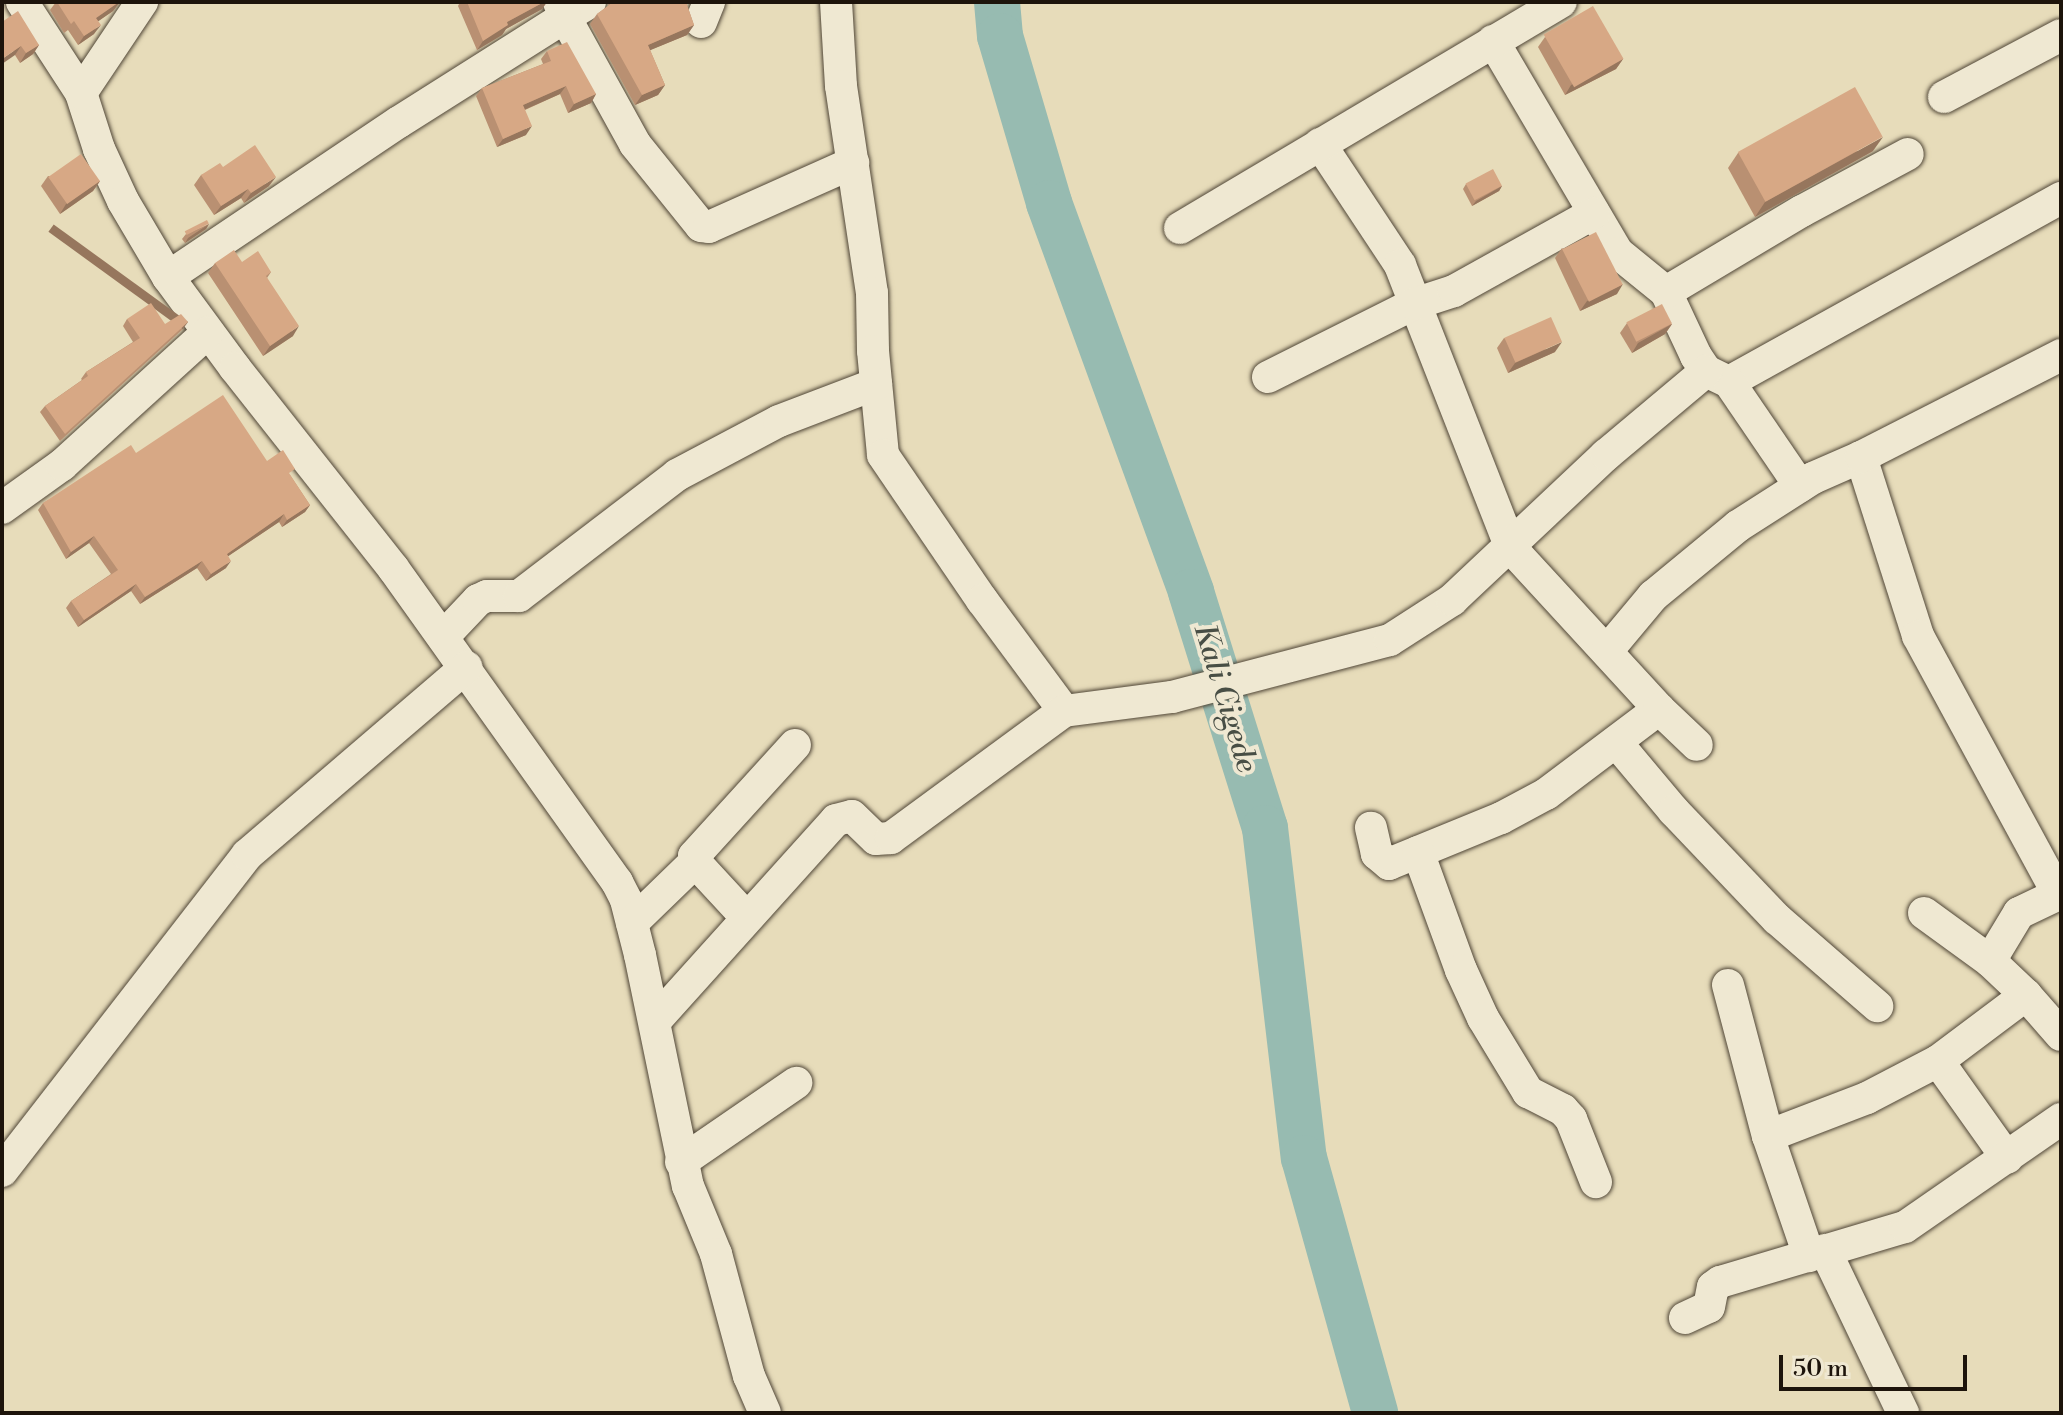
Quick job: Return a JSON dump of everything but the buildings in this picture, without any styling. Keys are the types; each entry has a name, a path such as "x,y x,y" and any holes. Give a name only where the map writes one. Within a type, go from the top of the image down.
{"street":[{"path":"22,2 81,93 99,149 123,201 168,277 466,667 617,882 632,923 655,1021 681,1162 716,1254 749,1376 765,1413"},
{"path":"81,93 142,2"},
{"path":"836,2 841,86 872,293 881,444 889,467 1064,711"},
{"path":"1180,228 1493,41 1527,10 1561,2"},
{"path":"168,277 399,122 431,104 571,7 635,144 701,226 709,227 853,163"},
{"path":"1944,97 2061,35"},
{"path":"1493,41 1618,253 1666,292 1718,377 1800,486"},
{"path":"1320,144 1393,251 1511,548 1659,709 1697,745"},
{"path":"1666,292 1802,211 1908,154"},
{"path":"655,1021 836,820 852,816 876,839 891,838 1064,711 1172,697 1390,640 1452,600 1511,548 1606,455 1718,377 2061,198"},
{"path":"1268,377 1414,304 1454,291 1594,213"},
{"path":"2,508 62,465 208,332"},
{"path":"1607,651 1653,596 1697,557 1800,486 2061,355"},
{"path":"443,637 478,600 487,596 519,596 689,469 779,421 876,384"},
{"path":"1861,457 1918,636 2059,893 2019,913 1990,961"},
{"path":"2,1171 247,855 466,667"},
{"path":"1371,828 1377,854 1384,863 1389,864 1501,818 1546,794 1659,709"},
{"path":"1616,742 1674,811 1777,919 1877,1006"},
{"path":"632,923 695,862 698,851 795,745"},
{"path":"1418,852 1461,970 1483,1018 1528,1092 1563,1110 1571,1119 1596,1182"},
{"path":"695,862 746,917"},
{"path":"1924,913 1990,961 2026,995 2061,1035"},
{"path":"1728,985 1768,1136 1817,1253 1903,1413"},
{"path":"1768,1136 1867,1098 1938,1061 2026,995"},
{"path":"1938,1061 2007,1158"},
{"path":"681,1162 796,1083"},
{"path":"1685,1318 1709,1307 1713,1287 1720,1282 1905,1227 2061,1119"}],"waterway":[{"name":"Kali Cigede","path":"997,2 1000,36 1049,203 1191,592 1265,828 1304,1158 1375,1413"}]}
